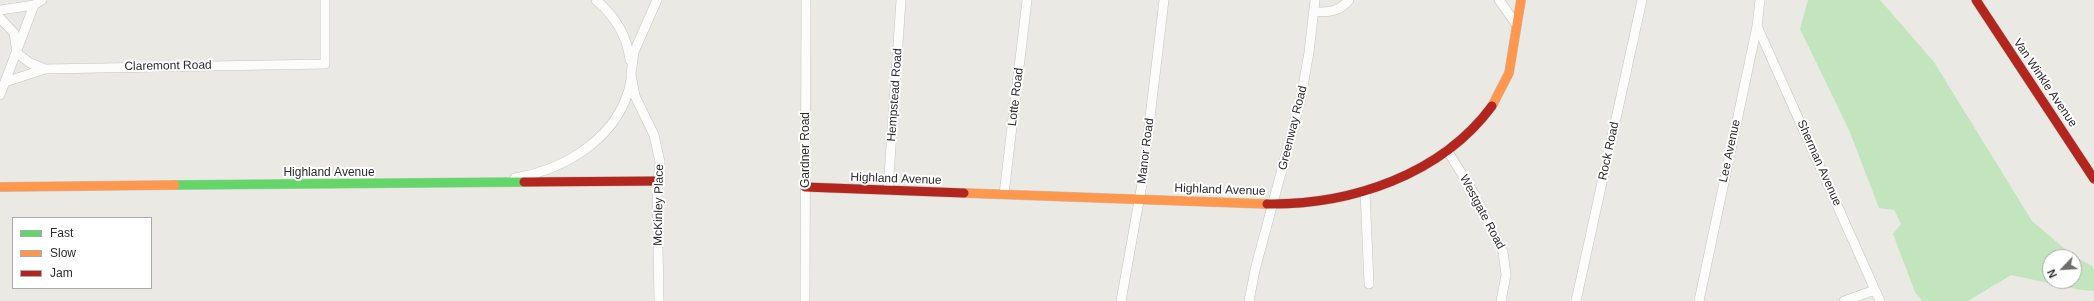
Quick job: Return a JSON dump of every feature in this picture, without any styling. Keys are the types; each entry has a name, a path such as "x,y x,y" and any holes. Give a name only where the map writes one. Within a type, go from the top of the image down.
{"street":[{"name":"Claremont Road","path":"17,53 30,63 45,69 325,64 325,0"},
{"path":"488,183 544,171 569,160 598,140 610,127 629,91 631,74 629,53 624,35 617,22 596,0"},
{"name":"McKinley Place","path":"657,0 634,52 631,74 635,96 650,125 660,162 657,190 659,301"},
{"name":"Gardner Road","path":"805,301 806,0"},
{"name":"Hempstead Road","path":"888,190 902,0"},
{"name":"Lotte Road","path":"1004,194 1027,0"},
{"name":"Manor Road","path":"1121,301 1139,199 1164,0"},
{"name":"Greenway Road","path":"1249,301 1255,270 1301,98 1315,12 1315,0"},
{"path":"1315,12 1332,12 1343,7 1348,0"},
{"path":"1499,0 1516,24"},
{"name":"Highland Avenue","path":"806,187 1273,204 1317,202 1364,191 1415,170 1447,150 1470,132 1496,100 1505,83 1511,64 1516,24 1521,0"},
{"name":"Rock Road","path":"1576,301 1642,0"},
{"name":"Lee Avenue","path":"1699,301 1757,26 1760,0"},
{"name":"Van Winkle Avenue","path":"1976,0 2094,179"},
{"path":"0,10 38,3"},
{"path":"0,93 38,3"},
{"path":"0,18 14,33 17,53"},
{"name":"Sherman Avenue","path":"1757,26 1880,301"},
{"path":"5,82 45,69"},
{"name":"Westgate Road","path":"1447,150 1473,192 1503,252 1506,275 1501,301"},
{"name":"Highland Avenue","path":"0,187 659,181"},
{"path":"1364,191 1369,284"},
{"path":"1844,301 1875,290"}],"green space":[{"path":"1808,0 1880,0 1934,62 2032,221 2065,249 2042,249 2042,282 2011,275 1968,301 1922,301 1915,292 1893,234 1901,224 1894,210 1879,208 1849,130 1800,29"},
{"path":"2082,260 2092,266 2094,270 2094,291 2076,289 2082,289"}],"traffic: fast":[{"path":"175,185 524,182"}],"traffic: slow":[{"path":"1492,106 1509,73 1521,0"},
{"path":"0,187 175,185"},
{"path":"964,193 1267,204"}],"traffic: jam":[{"path":"1976,0 2094,179"},
{"path":"1267,204 1299,203 1330,199 1362,192 1392,181 1421,168 1447,151 1471,130 1492,106"},
{"path":"524,182 659,181"},
{"path":"805,187 964,193"}]}
